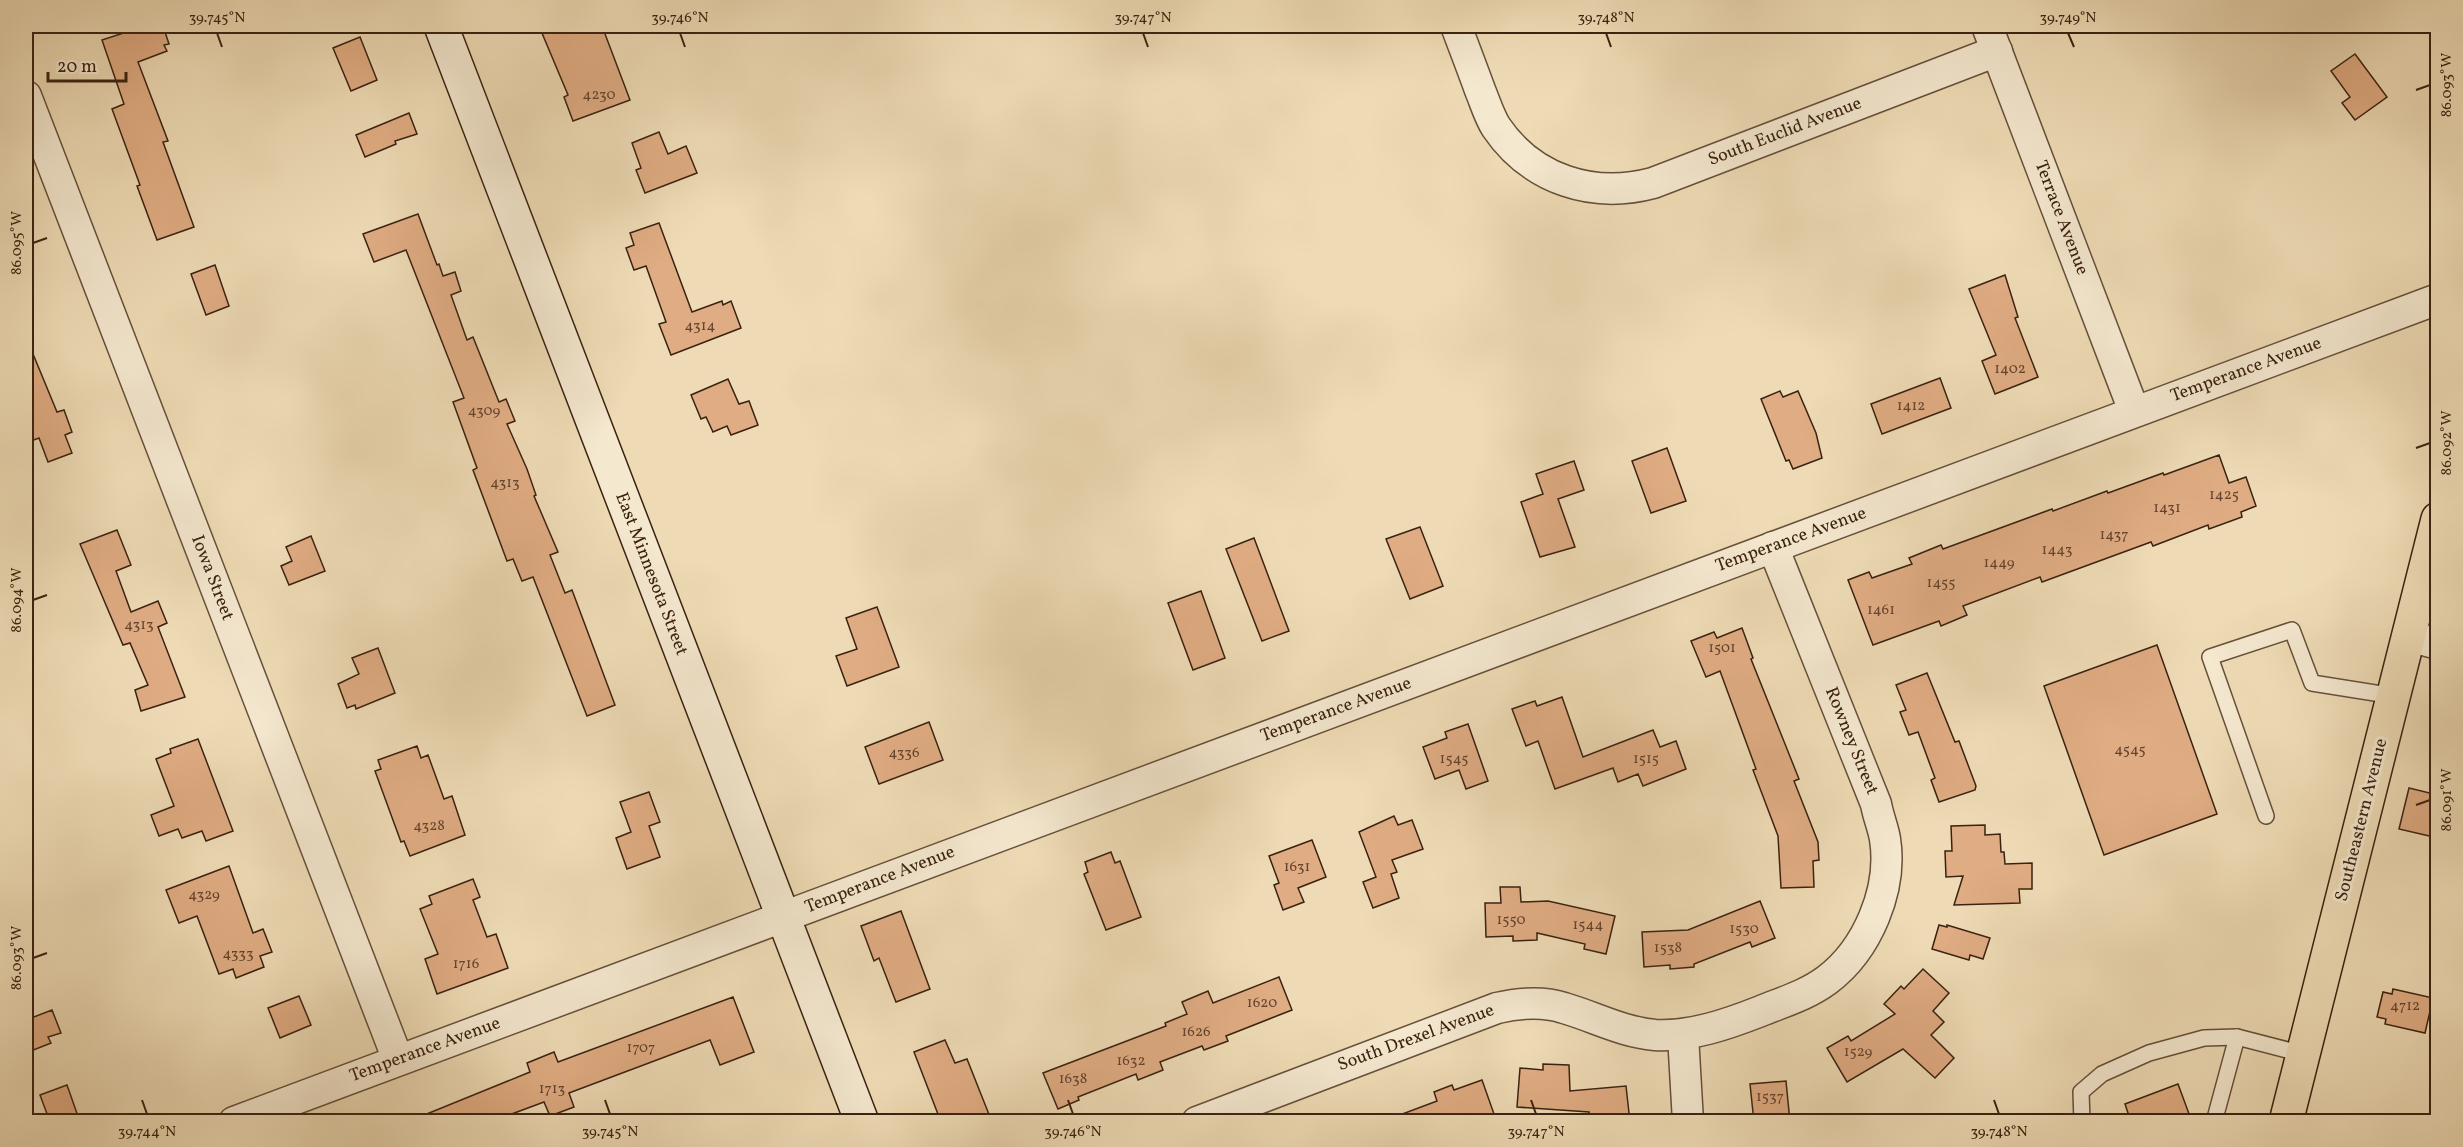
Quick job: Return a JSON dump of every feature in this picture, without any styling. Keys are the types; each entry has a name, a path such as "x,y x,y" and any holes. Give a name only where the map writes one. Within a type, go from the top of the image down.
{"main road":[{"name":"Southeastern Avenue","path":"2286,1122 2394,696 2423,640 2438,519"}],"street":[{"name":"East Minnesota Street","path":"441,26 862,1122"},
{"name":"South Euclid Avenue","path":"1456,26 1496,127 1518,154 1546,174 1568,183 1610,189 1653,183 1992,38"},
{"name":"Terrace Avenue","path":"1992,38 2134,411"},
{"name":"Iowa Street","path":"26,96 398,1060"},
{"name":"Temperance Avenue","path":"234,1122 2438,299"},
{"name":"Rowney Street","path":"1773,547 1876,804 1883,829 1886,867 1882,892 1874,916 1861,939"},
{"name":"South Drexel Avenue","path":"1197,1122 1476,1014 1509,1005 1552,1005 1632,1031 1683,1035 1746,1017 1807,992 1839,970 1851,957 1861,939"},
{"path":"1683,1035 1688,1122"}],"lane":[{"path":"2265,816 2210,657 2292,630 2312,683 2394,696"},
{"path":"2214,1122 2236,1037"},
{"path":"2082,1122 2081,1092 2102,1074 2150,1053 2204,1038 2236,1037 2303,1054"}],"building":[{"path":"145,26 163,26 169,44 164,45 167,51 138,62 168,141 163,142 194,227 157,240 112,109 124,104 102,40"},
{"path":"539,26 602,26 630,100 573,121 564,97 568,95"},
{"path":"360,37 377,80 351,91 333,48"},
{"path":"2355,54 2387,97 2355,120 2342,103 2350,97 2331,71"},
{"path":"409,113 417,134 395,141 396,144 365,157 356,135"},
{"path":"659,132 668,154 686,146 697,173 645,193 636,170 641,168 632,143"},
{"path":"418,214 443,276 455,272 461,291 451,295 467,340 473,337 499,402 506,399 515,421 507,424 527,469 536,495 534,496 558,552 550,555 565,593 572,590 615,705 587,716 533,577 522,581 513,559 507,561 473,470 477,468 453,402 464,398 406,250 374,262 363,234"},
{"path":"659,223 692,312 722,301 723,305 731,301 741,328 671,355 659,324 666,322 646,266 634,270 626,248 634,245 630,233"},
{"path":"215,265 229,306 206,315 191,274"},
{"path":"2005,275 2018,317 2015,318 2038,377 1995,394 1982,361 1996,355 1969,289"},
{"path":"26,337 57,412 64,410 72,432 65,435 72,453 48,462 39,438 26,443"},
{"path":"1940,378 1951,408 1882,434 1871,404"},
{"path":"728,379 739,404 749,401 758,425 731,435 727,426 713,432 706,417 701,419 691,395"},
{"path":"1780,391 1783,397 1798,391 1816,433 1822,458 1793,469 1789,460 1786,461 1761,399"},
{"path":"1667,448 1686,501 1651,513 1632,461"},
{"path":"2219,455 2229,483 2246,477 2256,506 2241,512 2242,517 2209,529 2208,525 2153,546 2151,542 2042,582 2040,577 1963,606 1967,615 1941,626 1939,621 1873,645 1848,580 1869,572 1872,578 1912,564 1909,558 1941,545 1943,549 2052,509 2053,511"},
{"path":"1574,461 1584,490 1558,499 1575,547 1540,557 1521,502 1543,494 1536,474"},
{"path":"1420,527 1443,586 1410,599 1386,539"},
{"path":"117,530 131,565 116,571 131,612 158,601 167,623 158,627 185,697 141,711 135,690 148,685 130,643 123,645 80,544"},
{"path":"311,536 325,571 289,585 281,566 292,561 286,547"},
{"path":"1254,538 1289,631 1262,641 1226,549"},
{"path":"1201,591 1225,658 1193,670 1168,603"},
{"path":"877,607 899,667 847,686 836,656 857,649 846,618"},
{"path":"1742,628 1753,658 1751,659 1799,779 1794,781 1818,842 1819,860 1813,861 1814,887 1781,888 1778,836 1753,770 1756,769 1720,671 1706,677 1691,641 1714,632 1717,638"},
{"path":"2157,645 2217,814 2104,855 2044,686"},
{"path":"378,648 395,693 356,709 355,705 347,708 338,684 359,674 352,658"},
{"path":"1927,673 1955,742 1959,741 1976,786 1975,790 1939,802 1931,780 1935,778 1918,732 1909,735 1900,712 1906,710 1896,685"},
{"path":"1562,697 1583,757 1653,730 1660,747 1676,741 1686,769 1643,786 1638,774 1618,782 1613,768 1555,789 1538,741 1526,746 1512,709 1535,701 1537,706"},
{"path":"929,722 943,760 879,784 865,747"},
{"path":"1468,724 1488,781 1466,789 1459,770 1435,779 1423,747 1447,738 1445,732"},
{"path":"198,739 233,831 206,841 202,831 182,838 178,829 159,836 151,815 174,806 156,759 171,753 170,749"},
{"path":"417,746 421,758 428,755 444,799 452,796 465,835 410,856 404,841 401,842 375,771 381,769 378,760"},
{"path":"2409,788 2438,795 2438,838 2399,829"},
{"path":"649,792 660,822 649,826 660,857 627,869 616,838 631,832 620,802"},
{"path":"1394,816 1398,825 1412,820 1423,849 1392,860 1397,872 1391,874 1399,898 1373,908 1363,882 1376,877 1359,832"},
{"path":"1985,825 1985,835 2000,834 2001,852 2004,852 2005,864 2032,863 2032,889 2019,889 2020,903 1954,905 1963,876 1946,877 1945,851 1952,851 1951,826"},
{"path":"1312,840 1326,877 1298,888 1304,902 1283,910 1274,885 1279,883 1269,856"},
{"path":"1111,852 1115,863 1120,861 1141,917 1106,930 1084,874 1088,872 1085,862"},
{"path":"229,866 253,933 263,929 272,952 260,956 264,967 236,978 233,969 219,974 197,916 179,923 166,890"},
{"path":"473,879 480,897 473,900 487,937 496,934 508,968 437,994 425,959 438,954 420,909 432,904 429,896"},
{"path":"1500,887 1520,887 1521,902 1548,901 1615,916 1606,954 1584,949 1585,944 1537,933 1537,940 1513,941 1513,936 1486,937 1485,903 1501,903"},
{"path":"1760,901 1775,938 1752,947 1750,942 1694,964 1694,967 1670,969 1670,965 1644,967 1642,932 1688,930"},
{"path":"901,911 930,989 896,1002 879,958 874,961 861,926"},
{"path":"1939,925 1947,927 1947,925 1990,938 1983,959 1970,955 1969,960 1932,949"},
{"path":"1923,969 1949,993 1933,1011 1944,1022 1931,1035 1954,1058 1935,1078 1903,1049 1847,1082 1827,1048 1848,1036 1851,1041 1895,1014 1884,1004 1901,986 1904,989"},
{"path":"1279,977 1292,1010 1226,1036 1228,1041 1204,1050 1202,1046 1160,1062 1163,1070 1138,1080 1136,1074 1078,1097 1079,1100 1058,1109 1043,1073 1166,1026 1165,1023 1187,1014 1182,1002 1208,991 1213,1003"},
{"path":"2393,989 2433,998 2425,1033 2385,1024 2386,1019 2377,1017 2383,992 2392,994"},
{"path":"299,996 311,1025 280,1038 268,1008"},
{"path":"733,997 754,1052 720,1065 710,1040 569,1093 574,1107 550,1116 544,1102 490,1122 407,1122 530,1072 527,1063 554,1052 558,1062"},
{"path":"52,1010 61,1033 48,1037 51,1043 26,1053 26,1020"},
{"path":"945,1040 955,1063 967,1059 992,1122 941,1122 914,1052"},
{"path":"1543,1064 1569,1065 1570,1091 1626,1086 1630,1122 1590,1122 1589,1112 1517,1107 1520,1068 1543,1070"},
{"path":"1482,1080 1494,1114 1472,1122 1389,1122 1389,1119 1437,1101 1434,1092 1452,1085 1454,1090"},
{"path":"1786,1081 1790,1122 1754,1122 1750,1084"},
{"path":"2178,1084 2192,1122 2131,1122 2125,1104"},
{"path":"67,1085 80,1122 50,1122 40,1095"}]}
